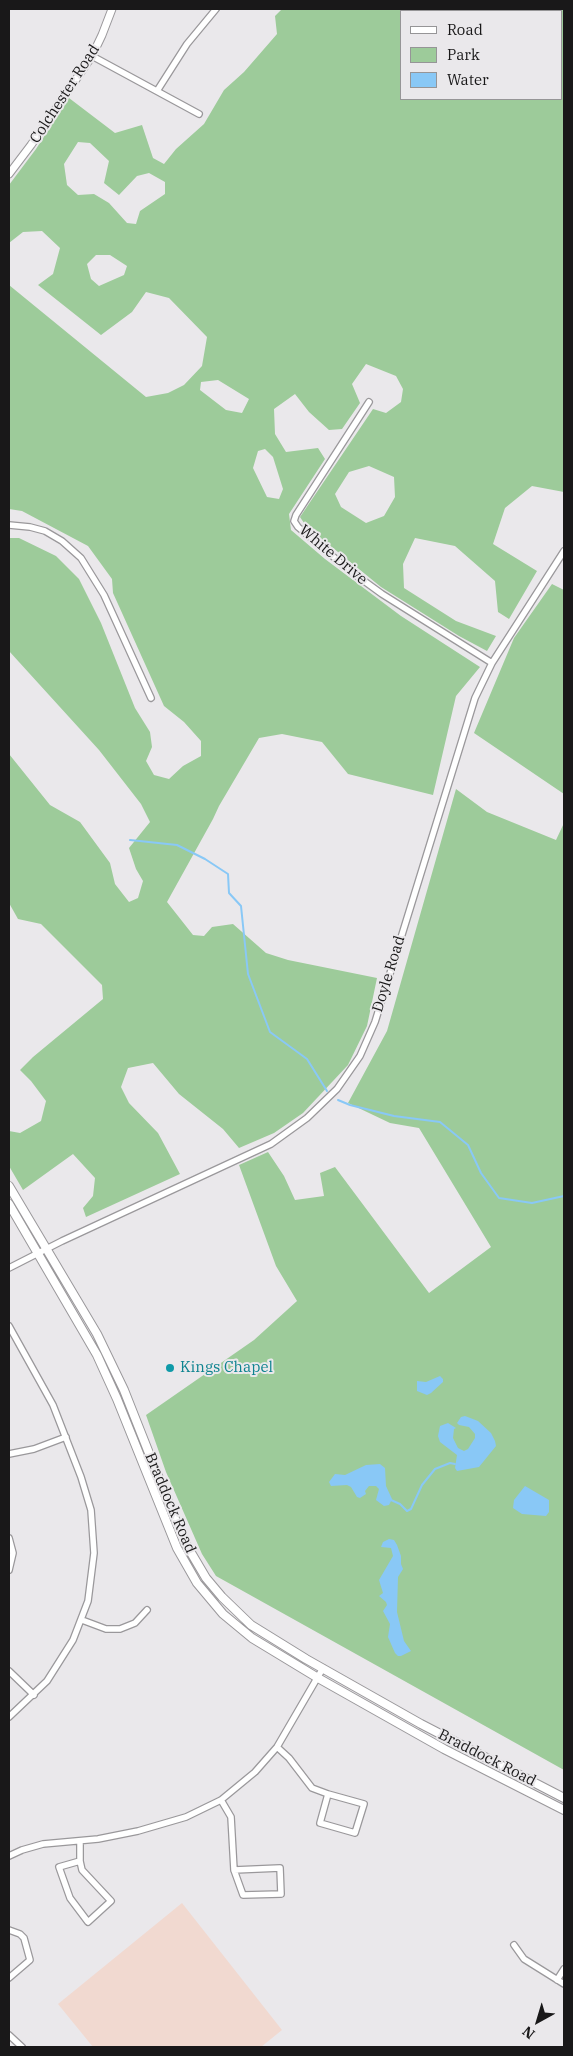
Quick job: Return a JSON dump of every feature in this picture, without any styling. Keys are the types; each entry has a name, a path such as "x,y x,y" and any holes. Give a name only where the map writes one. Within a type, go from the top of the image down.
{"main road":[{"name":"Braddock Road","path":"9,1186 81,1304 115,1370 183,1539 206,1578 230,1606 250,1625 420,1724 564,1798"},
{"name":"Braddock Road","path":"9,1204 101,1362 118,1399 176,1548 197,1582 223,1614 252,1638 318,1678 444,1749 564,1810"}],"street":[{"name":"Colchester Road","path":"9,174 32,145 92,56 112,9"},
{"path":"157,92 187,44 216,9"},
{"path":"92,56 199,114"},
{"name":"White Drive","path":"369,402 296,515 294,521 298,527 349,570 382,594 492,663"},
{"path":"9,525 38,529 55,537 70,548 88,567 104,595 151,698"},
{"name":"Doyle Road","path":"9,1268 272,1143 294,1129 323,1104 350,1072 360,1056 375,1022 475,698 492,663 564,551"},
{"path":"9,1326 49,1396 86,1490 94,1531 93,1576 82,1620 61,1662 34,1695 9,1717"},
{"path":"9,1454 34,1449 66,1437"},
{"path":"9,1538 13,1553 9,1570"},
{"path":"82,1620 106,1628 120,1629 135,1623 147,1610"},
{"path":"9,1856 43,1844 121,1835 172,1822 199,1812 221,1800 255,1772 276,1747 323,1668"},
{"path":"9,1671 34,1695"},
{"path":"276,1747 290,1758 312,1788 364,1804 355,1833 320,1823 328,1794"},
{"path":"221,1800 231,1817 234,1870 243,1895 281,1894 280,1868 234,1870"},
{"path":"80,1841 82,1870 111,1901 88,1922 70,1898 59,1867 80,1861"},
{"path":"9,1930 20,1934 24,1938 30,1960 9,1978"},
{"path":"514,1945 524,1959 564,1984"},
{"path":"557,1980 564,1969"},
{"path":"9,2035 22,2047"}],"shaded area":[{"path":"182,1903 282,2030 261,2047 93,2047 58,2004"}],"green space":[{"path":"282,9 564,9 564,492 532,486 505,508 493,544 537,571 509,619 498,612 495,581 455,546 415,538 403,564 404,588 456,621 496,636 487,651 459,636 381,587 306,526 300,517 373,409 386,413 401,402 403,389 396,376 366,364 352,384 360,403 342,429 329,430 309,412 295,394 274,409 275,434 286,452 318,448 325,459 289,514 291,530 325,559 401,616 480,667 456,696 433,795 348,774 322,742 282,734 259,738 219,806 167,902 193,935 204,936 212,927 233,924 266,953 288,960 377,978 367,1026 348,1065 303,1113 274,1133 239,1148 223,1129 179,1094 153,1063 128,1068 121,1087 129,1103 158,1133 180,1174 86,1217 83,1208 93,1196 95,1178 73,1154 23,1190 9,1166 9,1131 20,1133 41,1121 46,1101 20,1070 103,999 102,985 41,924 18,919 9,903 9,754 50,805 80,822 110,863 115,884 129,902 138,898 143,881 136,869 129,848 150,822 141,804 99,750 9,651 9,538 19,538 56,556 79,579 101,623 135,708 150,732 152,747 146,761 154,775 169,779 183,766 201,756 201,741 184,722 164,706 113,593 112,579 88,546 22,511 9,509 9,285 146,397 168,393 184,385 202,366 207,337 169,298 146,292 132,312 101,335 38,285 53,274 60,248 42,231 23,232 9,243 9,185 36,149 69,98 115,133 142,125 153,158 164,164 176,149 204,124 224,90 244,72 277,34 275,16","holes":["78,142 90,143 109,161 104,183 119,195 137,176 149,173 165,182 165,194 140,211 136,224 127,223 109,203 94,194 78,195 67,185 64,164","96,255 110,255 127,266 124,275 99,286 91,279 87,264","218,380 249,399 242,413 226,410 200,390 201,382","265,449 273,457 283,489 279,499 267,497 253,468 258,451","369,466 394,477 395,497 384,516 366,523 341,507 335,494 349,472"]},
{"path":"552,584 564,590 564,794 474,733 514,638"},
{"path":"456,789 487,812 556,840 564,823 564,1770 216,1576 202,1554 166,1472 146,1415 254,1340 297,1301 276,1266 239,1165 268,1152 284,1176 295,1200 324,1196 320,1173 335,1167 429,1293 491,1247 419,1128 390,1123 348,1103 387,1031"}],"water":[{"path":"440,1376 443,1382 431,1393 427,1395 417,1391 417,1381 426,1382"},
{"path":"465,1416 478,1421 491,1433 496,1446 479,1467 457,1471 455,1468 457,1455 440,1442 438,1436 440,1426 448,1423 456,1428 454,1429 453,1438 458,1448 464,1451 468,1449 475,1438 475,1434 469,1427 457,1423 461,1417"},
{"path":"380,1464 385,1468 386,1486 392,1499 389,1505 384,1506 376,1500 379,1489 376,1486 369,1486 365,1491 366,1494 360,1498 357,1497 351,1487 347,1485 331,1486 329,1482 335,1474 345,1475 366,1465"},
{"path":"525,1486 549,1500 549,1512 546,1516 522,1514 513,1508 514,1500"},
{"path":"389,1539 394,1540 397,1545 403,1569 398,1577 397,1612 404,1641 411,1651 401,1656 395,1653 388,1637 390,1624 383,1611 387,1605 379,1596 383,1593 379,1580 393,1556 391,1548 381,1547 383,1542"}],"waterway":[{"path":"130,840 177,845 205,859 228,874 229,893 241,906 248,974 270,1032 307,1059 327,1091"},
{"path":"338,1100 350,1105 394,1116 440,1122 468,1145 481,1173 499,1198 532,1203 564,1196"},
{"path":"391,1500 400,1504 407,1511 411,1509 422,1485 435,1469 450,1463 455,1464"}],"place":[{"name":"Kings Chapel","path":"170,1368"}]}
